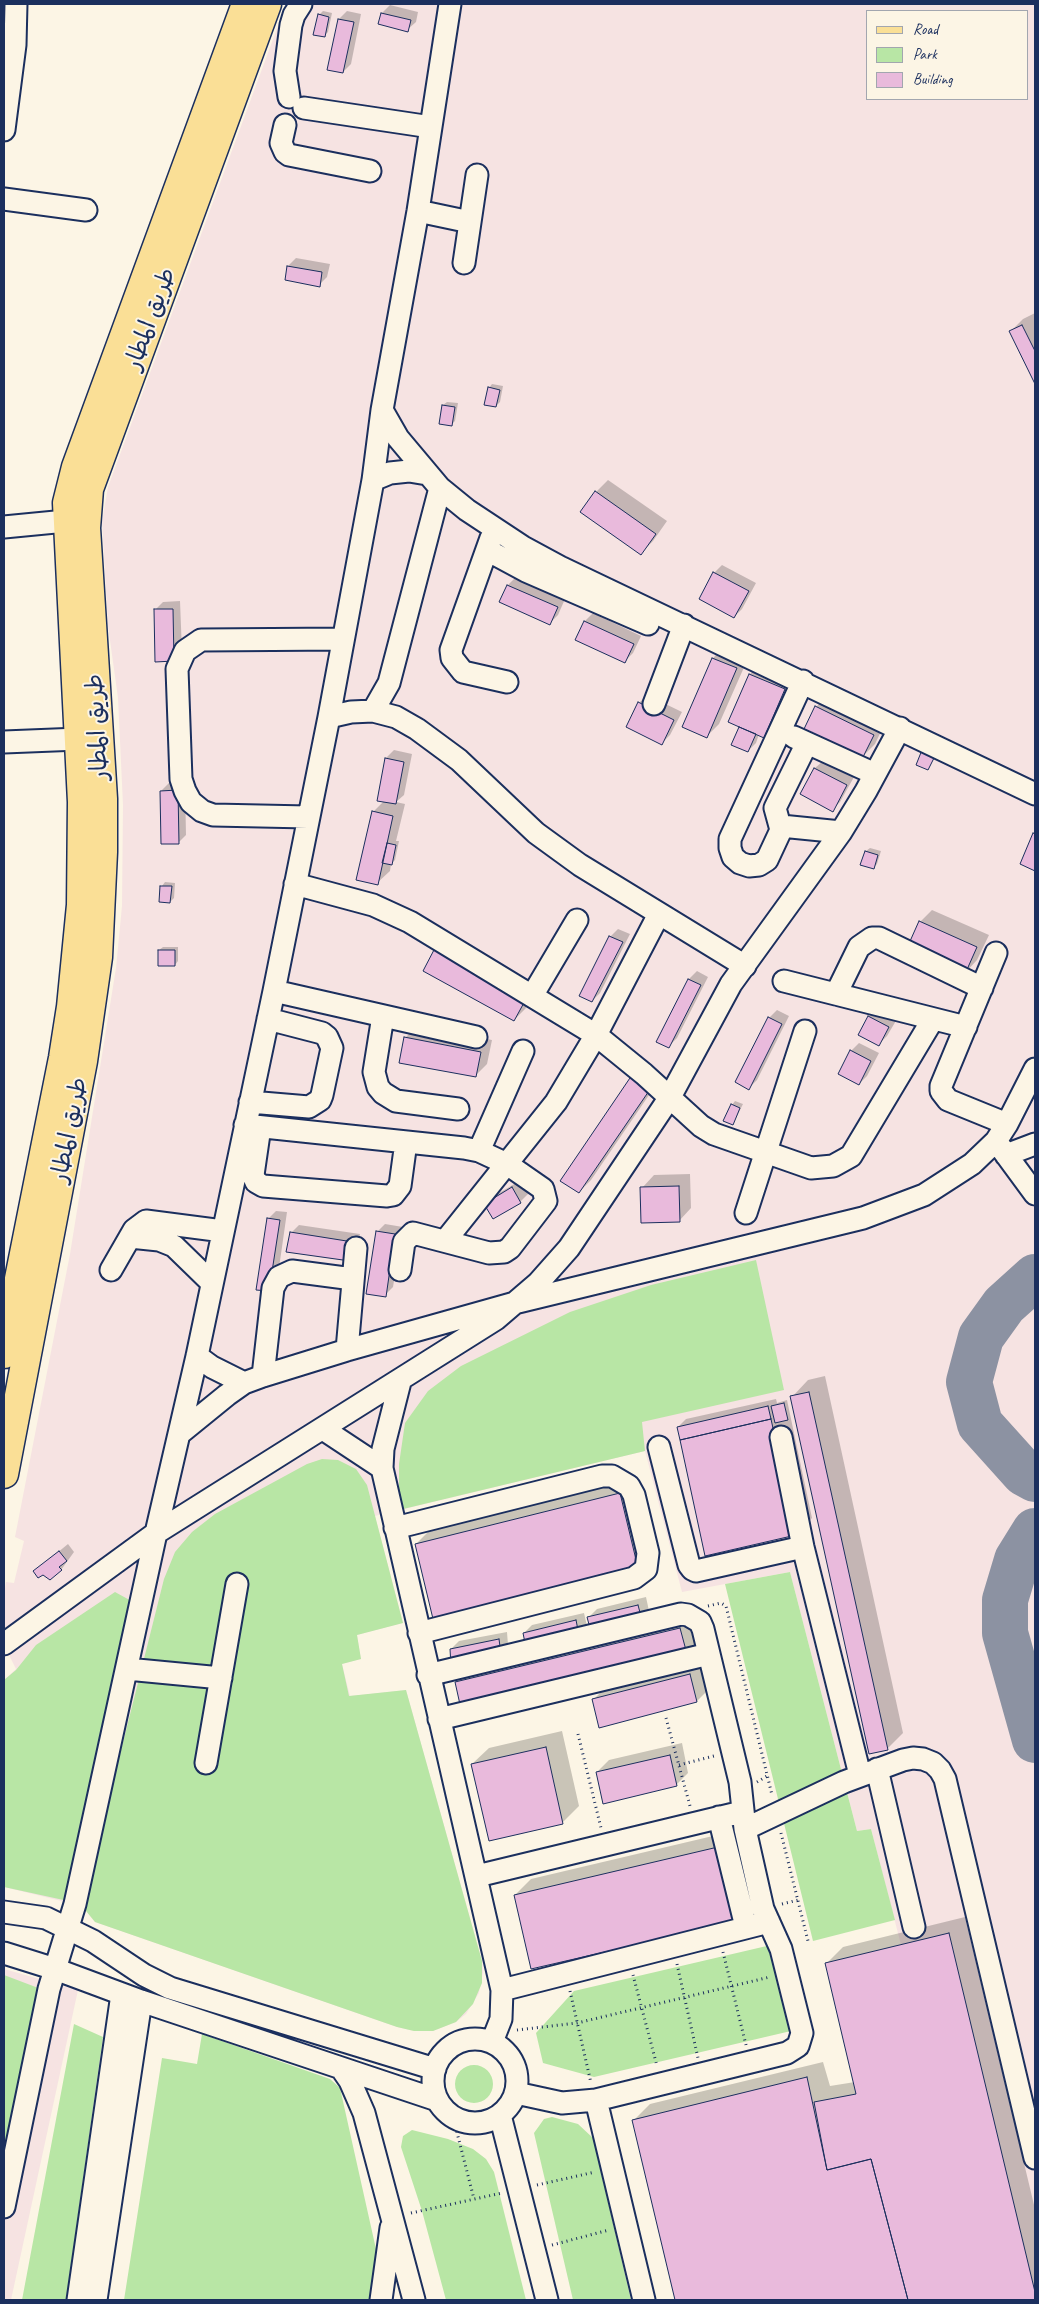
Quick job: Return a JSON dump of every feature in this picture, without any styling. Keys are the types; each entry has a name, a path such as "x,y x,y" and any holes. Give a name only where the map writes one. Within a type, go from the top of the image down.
{"main road":[{"name":"طريق المطار","path":"4,1474 83,1061 98,957 103,852 102,799 79,573 66,521 67,503 73,476 246,4"},
{"name":"طريق المطار","path":"4,1354 63,1058 71,1007 78,939 83,854 78,739 79,573 86,528 89,489 267,4"}],"street":[{"path":"4,130 15,45 16,4"},
{"path":"297,102 285,71 291,26 294,15 301,4"},
{"path":"406,1142 400,1186 393,1195 263,1186 256,1182 253,1174 253,1126 250,1102 329,716 372,480 382,410 418,211 450,4"},
{"path":"370,171 289,155 285,152 281,143 285,125 278,119 276,109 280,100 431,127"},
{"path":"464,263 477,174"},
{"path":"4,199 86,210"},
{"path":"418,211 470,222"},
{"path":"382,410 398,438 434,481 495,529 560,567 681,631"},
{"path":"372,480 390,473 409,471 434,481"},
{"path":"373,711 389,683 434,481"},
{"path":"4,527 66,521"},
{"path":"495,529 453,642 452,658 463,672 507,682"},
{"path":"487,550 526,571 803,681 1035,794"},
{"path":"654,704 681,631"},
{"path":"308,817 213,815 202,811 191,802 185,792 181,779 177,669 185,651 201,640 343,639"},
{"path":"803,681 730,839 733,857 740,863 750,866 759,865 767,860 780,834 781,826 775,808 807,743"},
{"path":"329,716 373,711 396,717 459,760 536,833 580,865 744,966"},
{"path":"4,1644 156,1533 400,1382 496,1319 518,1302 569,1248 670,1097 731,984 841,832 900,728"},
{"path":"780,731 875,774"},
{"path":"4,742 78,739"},
{"path":"781,826 841,832"},
{"path":"295,884 392,912 596,1035 670,1097 701,1126 714,1134 811,1168 833,1166 851,1156 933,1019"},
{"path":"444,1241 556,1102 596,1035 659,914"},
{"path":"532,996 577,920"},
{"path":"836,994 860,947 872,938 879,938 982,988"},
{"path":"996,953 941,1086 941,1091 948,1100 1003,1140 1035,1194"},
{"path":"784,981 966,1027"},
{"path":"274,990 476,1037"},
{"path":"383,1016 374,1072 375,1080 383,1093 396,1100 458,1109"},
{"path":"250,1102 309,1107 320,1100 322,1095 332,1048 327,1037 322,1033 268,1019"},
{"path":"746,1214 805,1031"},
{"path":"479,1151 523,1051"},
{"path":"179,1434 253,1380 346,1350 518,1302 863,1218 924,1195 972,1164 1003,1140 1035,1068"},
{"path":"253,1126 479,1151 507,1164 539,1185 546,1194 546,1201 510,1248 496,1254 489,1253 417,1233 409,1235 404,1242 400,1270"},
{"path":"4,2206 49,1989 75,1904 223,1231 253,1126"},
{"path":"1003,1140 1035,1144"},
{"path":"111,1270 130,1237 223,1231"},
{"path":"169,1233 182,1253 212,1283"},
{"path":"346,1350 356,1248"},
{"path":"253,1380 273,1288 279,1277 292,1271 353,1279"},
{"path":"197,1356 212,1367 253,1380"},
{"path":"400,1382 383,1449 382,1468 428,1675 477,1876 502,1990 501,2019 494,2038"},
{"path":"323,1429 382,1468"},
{"path":"781,1437 803,1547 914,1927"},
{"path":"659,1447 689,1565 692,1569 696,1571 803,1547"},
{"path":"395,1528 602,1476 612,1476 629,1486 634,1495 648,1553 646,1569 634,1578 419,1633"},
{"path":"206,1763 237,1584"},
{"path":"428,1675 681,1614 700,1622 710,1654 740,1782 744,1820 763,1909 781,1949 802,2033 798,2046 787,2053 596,2100 562,2103 516,2093"},
{"path":"439,1719 710,1654"},
{"path":"127,1669 220,1678"},
{"path":"477,1876 719,1818 744,1820 777,1814 869,1772 908,1759 923,1759 936,1767 945,1779 1035,2158"},
{"path":"719,1818 746,1928"},
{"path":"4,1898 46,1904 68,1929"},
{"path":"4,1912 41,1916 102,1947 144,1976 170,1988 435,2069"},
{"path":"502,1990 769,1922"},
{"path":"4,1925 68,1929"},
{"path":"4,1953 56,1969 132,1998 437,2100"},
{"path":"78,2300 132,1998"},
{"path":"96,2300 132,1998"},
{"path":"494,2038 514,2063 517,2073 516,2093 507,2109 500,2115 489,2121 477,2123 464,2122 444,2110 437,2100 434,2090 435,2069 448,2049 457,2043 469,2039 494,2038"},
{"path":"341,2068 350,2082 364,2113 414,2300"},
{"path":"596,2100 644,2300"},
{"path":"500,2115 548,2300"},
{"path":"381,2300 392,2218"}],"path":[{"path":"681,1614 719,1603 726,1606 808,1941"},
{"path":"666,1718 694,1824"},
{"path":"578,1734 606,1845"},
{"path":"679,1765 733,1752"},
{"path":"718,1934 750,2062"},
{"path":"673,1946 702,2074"},
{"path":"629,1958 661,2084"},
{"path":"494,2038 577,2023 788,1973"},
{"path":"566,1974 596,2100"},
{"path":"453,2117 474,2199"},
{"path":"535,2250 626,2226"}],"shaded area":[{"path":"286,4 1035,4 1035,2300 675,2300 632,2120 807,2077 814,2102 856,2094 825,1963 901,1945 871,1829 857,1831 790,1572 682,1592 645,1451 375,1516 403,1623 357,1635 361,1659 342,1664 350,1696 406,1690 482,1961 483,1972 479,1993 466,2014 456,2022 433,2031 414,2031 397,2027 95,1922 82,1906 4,1887 4,1680 16,1669 4,1645 4,1595 6,1582 14,1583 24,1541 15,1537 70,1254 116,968 122,906 123,805 118,698 108,626 102,522 108,487"},
{"path":"4,1969 78,1990 11,2300 4,2300"}],"green space":[{"path":"756,1260 784,1390 642,1422 645,1451 399,1510 399,1464 405,1423 428,1391 461,1366 570,1312 651,1285"},
{"path":"322,1459 338,1460 356,1469 367,1485 403,1623 357,1635 361,1659 342,1664 349,1696 406,1690 482,1961 482,1983 473,2004 456,2022 433,2031 414,2031 397,2027 95,1922 82,1906 164,1579 175,1552 192,1532 215,1514 307,1464"},
{"path":"790,1572 857,1831 871,1829 895,1920 813,1941 725,1584"},
{"path":"115,1592 135,1603 68,1901 4,1887 4,1680 16,1670 36,1645"},
{"path":"771,1945 791,2031 594,2077 543,2063 536,2033 574,1991"},
{"path":"4,1975 41,1989 4,2158"},
{"path":"74,2024 103,2037 66,2300 22,2300"},
{"path":"202,2034 330,2079 340,2088 380,2267 382,2300 124,2300 162,2058 197,2064"},
{"path":"474,2065 487,2071 493,2084 487,2097 474,2103 461,2097 455,2084 461,2071"},
{"path":"552,2117 578,2124 593,2138 631,2300 573,2300 534,2133 544,2119"},
{"path":"412,2130 448,2139 473,2149 486,2159 494,2172 526,2300 446,2300 422,2211 401,2147 403,2136"}],"building":[{"path":"381,13 411,20 408,32 378,24"},
{"path":"318,14 329,17 325,37 313,35"},
{"path":"338,19 354,22 343,73 327,70"},
{"path":"287,266 322,272 320,287 285,280"},
{"path":"1022,325 1035,351 1035,384 1009,331"},
{"path":"488,387 500,390 496,407 484,405"},
{"path":"442,405 455,407 452,426 439,424"},
{"path":"595,491 656,534 641,555 580,512"},
{"path":"713,572 749,591 734,618 699,599"},
{"path":"507,585 558,607 550,625 499,602"},
{"path":"154,609 173,609 174,661 155,662"},
{"path":"584,621 634,644 625,663 575,640"},
{"path":"712,658 737,668 707,738 682,727"},
{"path":"749,674 785,689 764,738 728,722"},
{"path":"638,702 674,720 662,745 626,727"},
{"path":"815,706 874,735 863,757 804,729"},
{"path":"739,727 756,734 748,752 731,745"},
{"path":"922,750 935,756 928,770 916,765"},
{"path":"385,758 404,762 396,804 377,801"},
{"path":"814,768 847,785 833,812 800,794"},
{"path":"178,790 179,844 161,844 160,791"},
{"path":"372,811 393,816 378,885 356,880"},
{"path":"1033,833 1035,834 1035,871 1020,864"},
{"path":"387,843 396,845 392,865 382,863"},
{"path":"865,851 878,855 874,869 860,865"},
{"path":"160,886 172,886 170,903 159,902"},
{"path":"919,921 977,947 965,974 907,948"},
{"path":"609,936 623,942 592,1002 579,996"},
{"path":"435,948 526,999 514,1021 423,971"},
{"path":"158,950 175,950 175,966 158,966"},
{"path":"688,979 701,985 669,1048 656,1042"},
{"path":"868,1016 889,1027 879,1046 858,1035"},
{"path":"768,1017 782,1024 749,1090 735,1082"},
{"path":"404,1037 481,1052 476,1077 399,1063"},
{"path":"850,1050 871,1061 859,1085 838,1074"},
{"path":"632,1075 651,1088 579,1193 560,1181"},
{"path":"731,1104 740,1108 733,1125 723,1121"},
{"path":"679,1186 680,1222 641,1223 640,1187"},
{"path":"512,1187 521,1203 493,1219 484,1204"},
{"path":"267,1218 280,1220 269,1291 256,1290"},
{"path":"376,1231 395,1234 386,1297 366,1294"},
{"path":"290,1232 353,1242 350,1261 286,1252"},
{"path":"809,1392 888,1750 869,1754 790,1396"},
{"path":"784,1403 788,1420 775,1423 771,1406"},
{"path":"768,1406 771,1419 680,1440 677,1427"},
{"path":"771,1419 796,1535 705,1556 680,1440"},
{"path":"620,1493 638,1568 433,1619 415,1544"},
{"path":"59,1551 67,1561 59,1567 62,1570 50,1580 43,1575 38,1578 33,1571"},
{"path":"638,1605 642,1620 591,1632 587,1617"},
{"path":"576,1620 579,1635 526,1648 523,1633"},
{"path":"680,1628 687,1654 461,1709 455,1682"},
{"path":"499,1639 501,1654 451,1666 450,1649"},
{"path":"690,1674 697,1702 599,1728 592,1699"},
{"path":"546,1747 563,1824 489,1841 471,1764"},
{"path":"670,1755 677,1786 603,1804 596,1772"},
{"path":"718,1847 735,1922 531,1969 514,1895"},
{"path":"949,1933 1035,2292 1035,2300 908,2300 871,2159 827,2170 814,2102 856,2094 825,1963"},
{"path":"807,2077 827,2170 871,2159 908,2300 675,2300 632,2120"}],"taxiway":[{"path":"1035,1277 1004,1305 981,1337 969,1382 980,1424 1024,1473 1035,1479"},
{"path":"1035,1531 1017,1560 1005,1600 1005,1633 1035,1740"}]}
